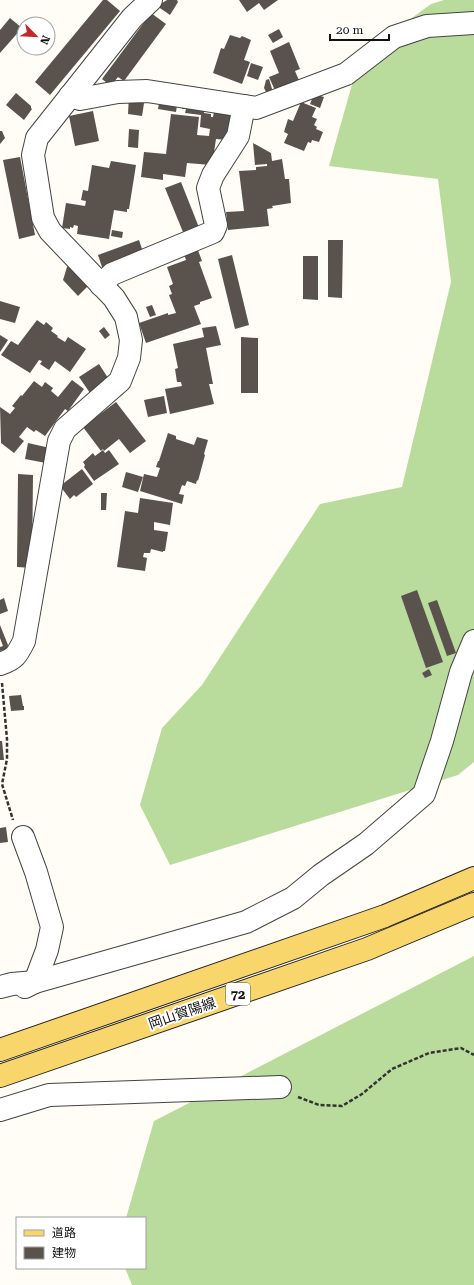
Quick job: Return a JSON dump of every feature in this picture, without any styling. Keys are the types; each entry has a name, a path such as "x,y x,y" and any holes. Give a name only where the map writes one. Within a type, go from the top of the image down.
{"main road":[{"name":"岡山賀陽線","path":"0,1050 385,916 474,878"},
{"name":"岡山賀陽線","path":"0,1076 367,949 474,904"}],"street":[{"path":"1,671 9,661 18,654 24,641 59,441 65,429 120,381 129,358 131,340 126,317 114,298 50,231 43,218 33,155 37,138 132,18 151,0"},
{"path":"70,96 80,99 118,92 147,91 256,108 346,74 394,37 427,26 474,23"},
{"path":"101,284 112,274 213,232 216,225 208,188 213,175 238,136 244,106"},
{"path":"0,998 34,982 246,922 293,898 321,875 366,844 424,794 442,741 462,672 474,642"},
{"path":"23,837 36,872 52,927 47,950 34,982"},
{"path":"0,987 12,984 34,982"},
{"path":"0,1110 49,1095 280,1087"}],"path":[{"path":"1,671 7,739 7,759 2,784 17,831 23,837"},
{"path":"280,1087 319,1105 342,1106 362,1094 392,1069 429,1053 461,1048 474,1055"}],"green space":[{"path":"444,0 474,0 474,762 458,775 170,865 140,805 162,728 202,685 320,504 402,487 451,282 438,179 329,166 360,56 431,4"},
{"path":"474,956 474,1285 132,1285 125,1269 146,1269 146,1217 126,1217 154,1121"}],"building":[{"path":"103,0 107,0 120,11 50,95 35,82"},
{"path":"167,0 177,0 178,2 170,15 157,6"},
{"path":"239,0 278,0 264,10 259,3 247,12"},
{"path":"151,13 166,24 124,81 118,77 111,86 102,79"},
{"path":"10,18 16,23 16,35 0,53 0,30"},
{"path":"279,29 283,37 273,43 268,35"},
{"path":"230,35 240,38 242,36 251,40 244,60 250,62 242,84 213,73 221,48 224,49"},
{"path":"289,42 300,69 295,71 301,85 277,95 269,77 279,73 270,51"},
{"path":"251,63 263,67 258,80 247,76"},
{"path":"269,79 273,92 267,94 264,88 266,80"},
{"path":"16,93 31,106 32,109 24,120 6,105"},
{"path":"314,94 324,97 320,108 310,104"},
{"path":"129,95 145,97 142,116 128,114"},
{"path":"160,97 178,99 176,112 158,109"},
{"path":"183,101 205,104 204,113 211,114 211,117 213,117 215,107 235,109 227,140 216,139 211,165 187,163 185,177 163,174 163,180 141,177 144,152 166,154 171,114 199,117 197,135 209,136 210,129 200,127 201,115 185,113 186,109 182,109"},
{"path":"301,102 316,108 312,117 317,119 314,125 317,127 316,129 323,132 319,142 312,140 311,143 308,142 304,151 284,143 288,134 284,132 288,119 293,121"},
{"path":"93,111 99,141 75,146 69,116"},
{"path":"129,129 139,130 138,148 128,147"},
{"path":"0,131 2,131 5,138 0,144"},
{"path":"253,143 271,153 272,161 282,159 285,179 289,179 291,203 272,206 273,208 267,209 269,226 228,230 226,212 244,211 239,171 256,170 256,167 267,166 267,164 255,165"},
{"path":"20,157 35,235 19,239 3,160"},
{"path":"111,161 136,165 129,209 127,209 127,212 114,210 109,239 77,234 78,226 74,225 73,228 70,227 70,229 62,228 66,203 85,206 86,201 81,200 83,190 88,191 92,165 109,168"},
{"path":"181,182 200,230 185,237 165,188"},
{"path":"112,230 123,232 122,238 111,236"},
{"path":"139,240 144,255 103,270 98,255"},
{"path":"328,240 343,240 342,298 328,297"},
{"path":"196,245 202,261 199,262 212,298 200,302 200,304 194,306 201,324 146,343 139,323 168,313 168,315 176,313 169,295 172,294 169,286 173,284 167,267 186,260 183,251"},
{"path":"232,255 249,325 235,329 218,259"},
{"path":"303,256 318,256 318,300 303,299"},
{"path":"70,265 88,286 78,296 63,280 67,267"},
{"path":"0,301 20,307 15,323 0,319"},
{"path":"152,305 156,315 150,317 146,307"},
{"path":"37,320 44,325 46,322 53,328 51,331 65,342 68,337 86,349 70,372 55,361 49,370 40,364 42,361 39,360 30,373 1,355 11,341 18,345"},
{"path":"216,326 221,345 206,348 213,384 209,384 214,404 170,414 165,389 182,386 181,382 177,382 175,369 178,368 173,344 204,337 202,328"},
{"path":"104,327 110,335 105,339 99,331"},
{"path":"0,335 8,340 0,352"},
{"path":"241,337 258,338 258,393 241,393"},
{"path":"99,364 110,381 90,393 79,377"},
{"path":"72,380 84,389 68,411 65,409 45,436 36,430 34,432 27,427 19,437 24,441 14,453 1,443 0,407 10,414 15,408 12,406 34,381 42,387 45,382 53,388 51,391 58,397"},
{"path":"164,396 167,413 148,417 144,400"},
{"path":"116,402 146,441 130,453 119,439 104,451 103,449 101,451 83,427"},
{"path":"168,433 176,436 176,439 194,445 197,437 208,440 198,481 197,480 196,484 187,481 185,486 182,485 179,494 184,495 182,504 140,491 144,474 157,477 160,468 156,467"},
{"path":"28,443 50,448 46,463 25,459"},
{"path":"103,450 105,453 109,450 119,464 94,481 84,467 85,465 83,462 93,453 95,456"},
{"path":"82,469 93,484 76,497 74,495 70,499 60,486"},
{"path":"126,472 143,477 138,492 122,487"},
{"path":"18,474 33,475 32,568 17,567"},
{"path":"101,493 107,493 106,510 101,510"},
{"path":"140,498 173,503 170,525 154,522 154,530 168,532 165,551 163,552 151,549 150,553 144,553 143,557 147,558 145,571 117,567 125,511 138,513"},
{"path":"417,590 443,662 426,668 401,596"},
{"path":"4,598 8,611 0,614 0,600"},
{"path":"437,600 456,653 447,656 428,603"},
{"path":"0,625 8,645 7,649 0,651 0,647 3,646 0,638"},
{"path":"429,669 432,675 425,678 422,673"},
{"path":"21,695 24,710 11,711 9,696"},
{"path":"0,741 2,741 4,760 0,760"},
{"path":"6,827 8,842 0,843 0,828"}]}
